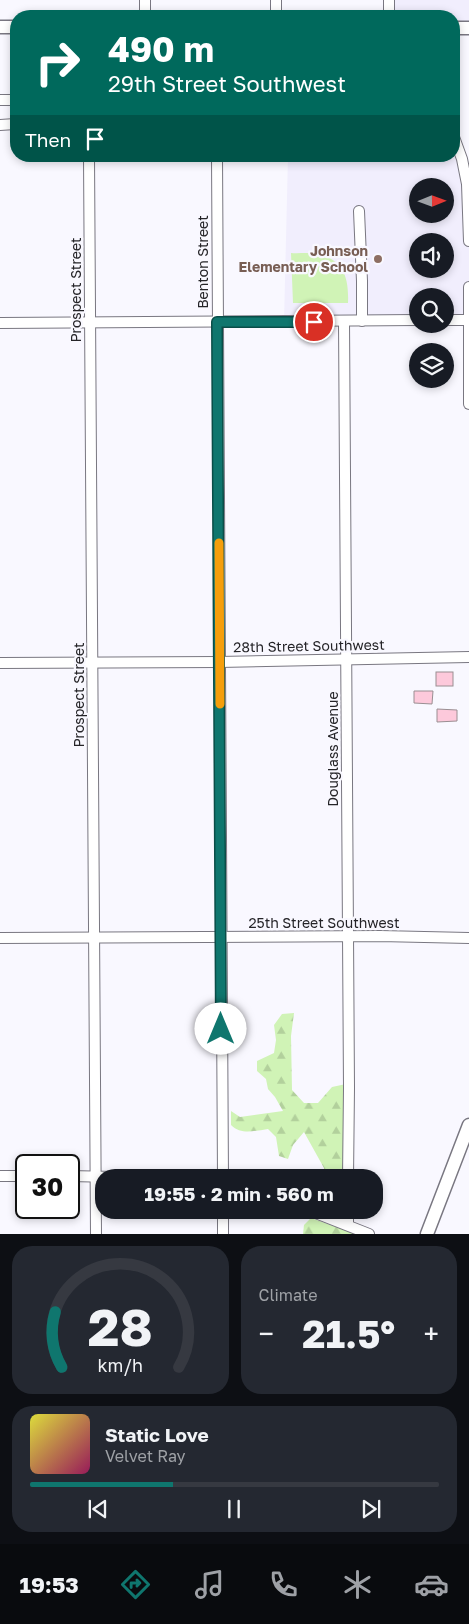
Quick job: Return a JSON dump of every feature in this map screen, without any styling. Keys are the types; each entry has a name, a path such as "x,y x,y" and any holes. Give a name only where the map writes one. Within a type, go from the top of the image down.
{"main road":[{"path":"427,1234 469,1125"}],"street":[{"path":"460,156 466,175 469,241"},
{"name":"Prospect Street","path":"90,162 95,1169"},
{"name":"Benton Street","path":"217,162 223,1169"},
{"path":"359,210 362,321"},
{"path":"469,287 469,404"},
{"path":"0,323 409,320"},
{"path":"454,320 469,320"},
{"name":"Douglass Avenue","path":"344,321 348,1169"},
{"name":"28th Street Southwest","path":"0,663 220,662 469,657"},
{"name":"25th Street Southwest","path":"0,938 348,936 469,938"},
{"path":"0,1176 15,1176"},
{"path":"80,1176 95,1176"},
{"name":"Prospect Street","path":"96,1219 96,1234"},
{"path":"223,1219 223,1234"},
{"path":"332,1219 369,1234"},
{"path":"348,1219 348,1225"}],"shaded area":[{"path":"389,0 469,0 469,28 460,28 460,10 389,10"},
{"path":"460,154 469,241 469,320 454,320 454,288 409,288 409,320 284,322 288,162 460,162"}],"green space":[{"path":"291,253 312,253 333,260 343,271 346,278 348,303 293,303"},
{"path":"294,1013 291,1036 292,1090 304,1103 318,1103 332,1087 346,1084 345,1169 324,1169 304,1132 293,1145 288,1159 279,1156 276,1137 268,1129 243,1131 231,1125 231,1111 240,1117 283,1111 268,1089 266,1079 257,1071 257,1061 274,1053 276,1040 274,1025 282,1014"},
{"path":"310,1219 314,1219 356,1234 303,1234 304,1225"}],"building":[{"path":"436,672 453,672 453,686 436,686"},
{"path":"414,691 433,691 432,704 414,703"},
{"path":"437,709 457,710 457,721 437,722"}],"slow traffic":[{"path":"219,543 220,704"}],"place":[{"name":"Johnson Elementary School","path":"378,259"}],"route":[{"path":"221,1029 217,322 314,322"}]}
